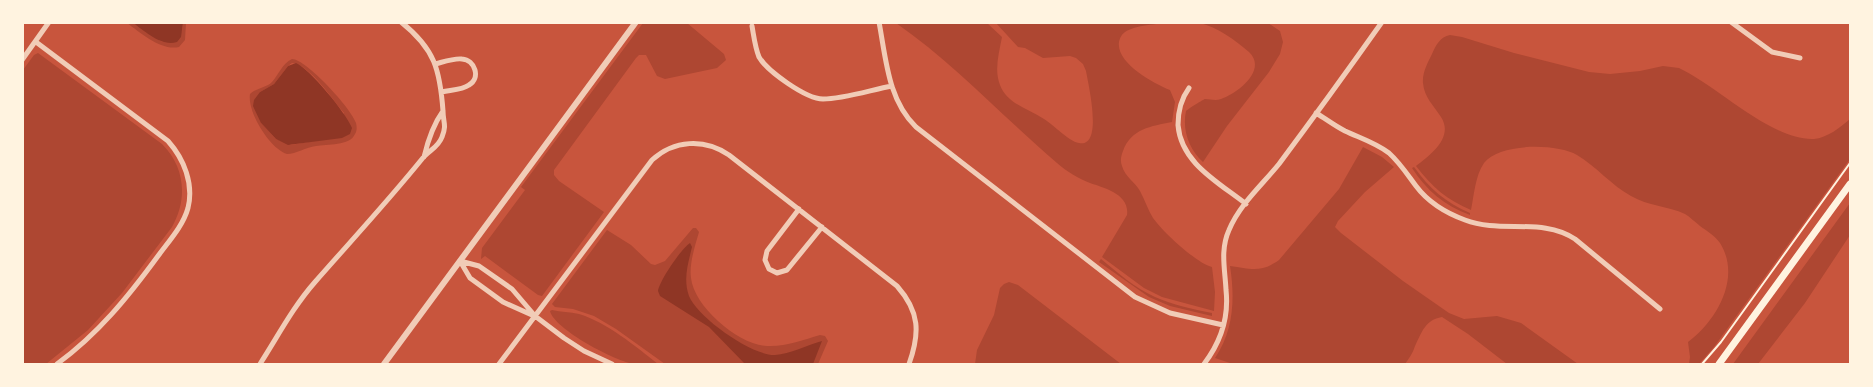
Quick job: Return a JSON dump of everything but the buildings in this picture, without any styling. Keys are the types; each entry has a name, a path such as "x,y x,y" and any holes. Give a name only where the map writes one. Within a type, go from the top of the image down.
{"main road":[{"path":"1719,364 1850,184"}],"street":[{"path":"22,60 49,22"},
{"path":"260,364 300,300 424,157 438,146 441,141 446,126 442,92 435,64 421,41 401,22"},
{"path":"384,364 636,22"},
{"path":"879,22 892,86 900,108 916,127 1135,297 1170,312 1223,325"},
{"path":"1204,364 1216,345 1223,325 1227,301 1223,266 1224,243 1232,223 1278,165 1382,22"},
{"path":"1731,22 1770,50 1781,55 1800,58"},
{"path":"752,26 756,49 763,62 806,95 814,98 828,98 892,86"},
{"path":"36,42 168,141 183,162 189,188 188,204 183,221 142,278 119,308 94,334 57,364"},
{"path":"435,64 461,58 469,61 475,69 475,79 470,85 442,92"},
{"path":"1189,88 1178,116 1180,134 1185,150 1199,168 1246,204"},
{"path":"424,157 427,141 435,121 443,111"},
{"path":"1316,113 1389,153 1402,166 1422,192 1446,211 1466,221 1484,226 1541,227 1564,232 1578,241 1660,309"},
{"path":"499,364 646,166 656,156 668,149 694,143 717,148 729,154 894,284 909,301 915,316 917,331 915,346 909,364"},
{"path":"799,209 767,251 765,260 769,269 777,272 787,270 822,227"},
{"path":"460,261 479,266 512,289 535,316 576,347 612,364"},
{"path":"460,261 470,278 503,302 535,316"}],"path":[{"path":"1702,364 1721,342 1850,163"}],"shaded area":[{"path":"127,23 141,27 163,42 182,31 183,23 186,23 185,40 179,47 172,48 158,44"},
{"path":"133,23 183,23 181,37 177,42 165,42"},
{"path":"643,23 687,23 724,54 726,60 717,68 665,79 657,76 646,55 639,55 636,58 554,170 554,175 559,181 604,212 542,296 538,295 485,256 481,259 482,248 525,190 521,187"},
{"path":"896,23 987,23 1002,37 997,67 998,79 1003,92 1013,101 1079,143 1087,142 1091,136 1093,126 1091,100 1083,64 1070,56 1043,58 1025,48 1018,47 996,23 1170,23 1135,28 1125,32 1120,39 1120,50 1129,65 1170,90 1175,102 1172,122 1149,127 1136,133 1127,144 1121,162 1123,170 1140,191 1151,215 1158,224 1172,239 1197,260 1212,267 1215,292 1214,311 1162,297 1144,288 1102,257 1127,215 1127,208 1120,197 1109,190 1073,175 1061,166 959,73"},
{"path":"1200,23 1268,23 1280,31 1283,42 1280,54 1269,72 1227,126 1203,162 1190,145 1188,139 1185,125 1186,111 1205,99 1219,100 1235,92 1248,80 1255,66 1254,59 1244,47 1219,31"},
{"path":"1450,35 1589,72 1610,74 1640,71 1663,66 1679,68 1763,122 1780,131 1798,137 1814,139 1824,137 1850,119 1850,159 1714,347 1699,364 1689,364 1688,342 1708,323 1716,311 1723,298 1728,270 1726,256 1720,243 1687,215 1651,204 1624,192 1577,155 1556,148 1528,147 1491,156 1481,168 1475,186 1471,210 1440,192 1416,166 1434,151 1445,132 1441,117 1425,93 1423,75 1437,45 1441,40"},
{"path":"38,53 162,144 176,163 182,184 182,194 177,216 172,227 122,293 88,330 46,364 23,364 23,70 34,55"},
{"path":"292,59 299,61 338,97 353,116 356,123 356,132 352,138 343,143 312,147 287,154 280,151 267,138 252,110 250,94 272,82 283,66","holes":["292,63 299,65 313,76 344,113 320,140 291,145 276,139 261,123 260,92 274,84"]},
{"path":"296,63 310,73 336,103 349,121 352,128 350,134 342,138 288,145 276,139 261,123 253,106 254,100 260,92 274,84 288,66"},
{"path":"1363,147 1382,157 1394,167 1365,192 1338,221 1335,227 1403,281 1449,313 1464,319 1497,316 1521,323 1578,364 1507,364 1442,317 1432,321 1425,327 1405,364 1233,364 1215,358 1226,336 1232,314 1230,266 1256,269 1267,267 1279,260 1339,189"},
{"path":"1414,167 1439,194 1453,205 1470,213 1470,215 1444,202 1430,190 1417,176 1412,168"},
{"path":"1850,203 1850,235 1805,303 1758,364 1733,364"},
{"path":"693,228 696,228 699,232 694,249 691,278 700,301 709,312 731,332 756,344 767,346 780,345 820,335 825,336 828,341 818,364 665,364 616,329 594,316 573,309 555,307 552,304 607,230 631,245 651,264 655,265 665,261"},
{"path":"690,243 692,247 687,271 687,290 694,305 703,314 726,334 765,354 781,354 822,341 813,364 745,364 709,327 660,296 658,291 663,280 676,258"},
{"path":"1101,259 1127,280 1148,293 1176,305 1212,313 1212,316 1170,306 1149,297 1099,262"},
{"path":"1009,282 1018,285 1121,364 975,364 977,350 994,315 1000,288"},
{"path":"550,311 579,314 600,323 621,336 658,364 638,365 626,362 587,344 562,327 554,318"}]}
